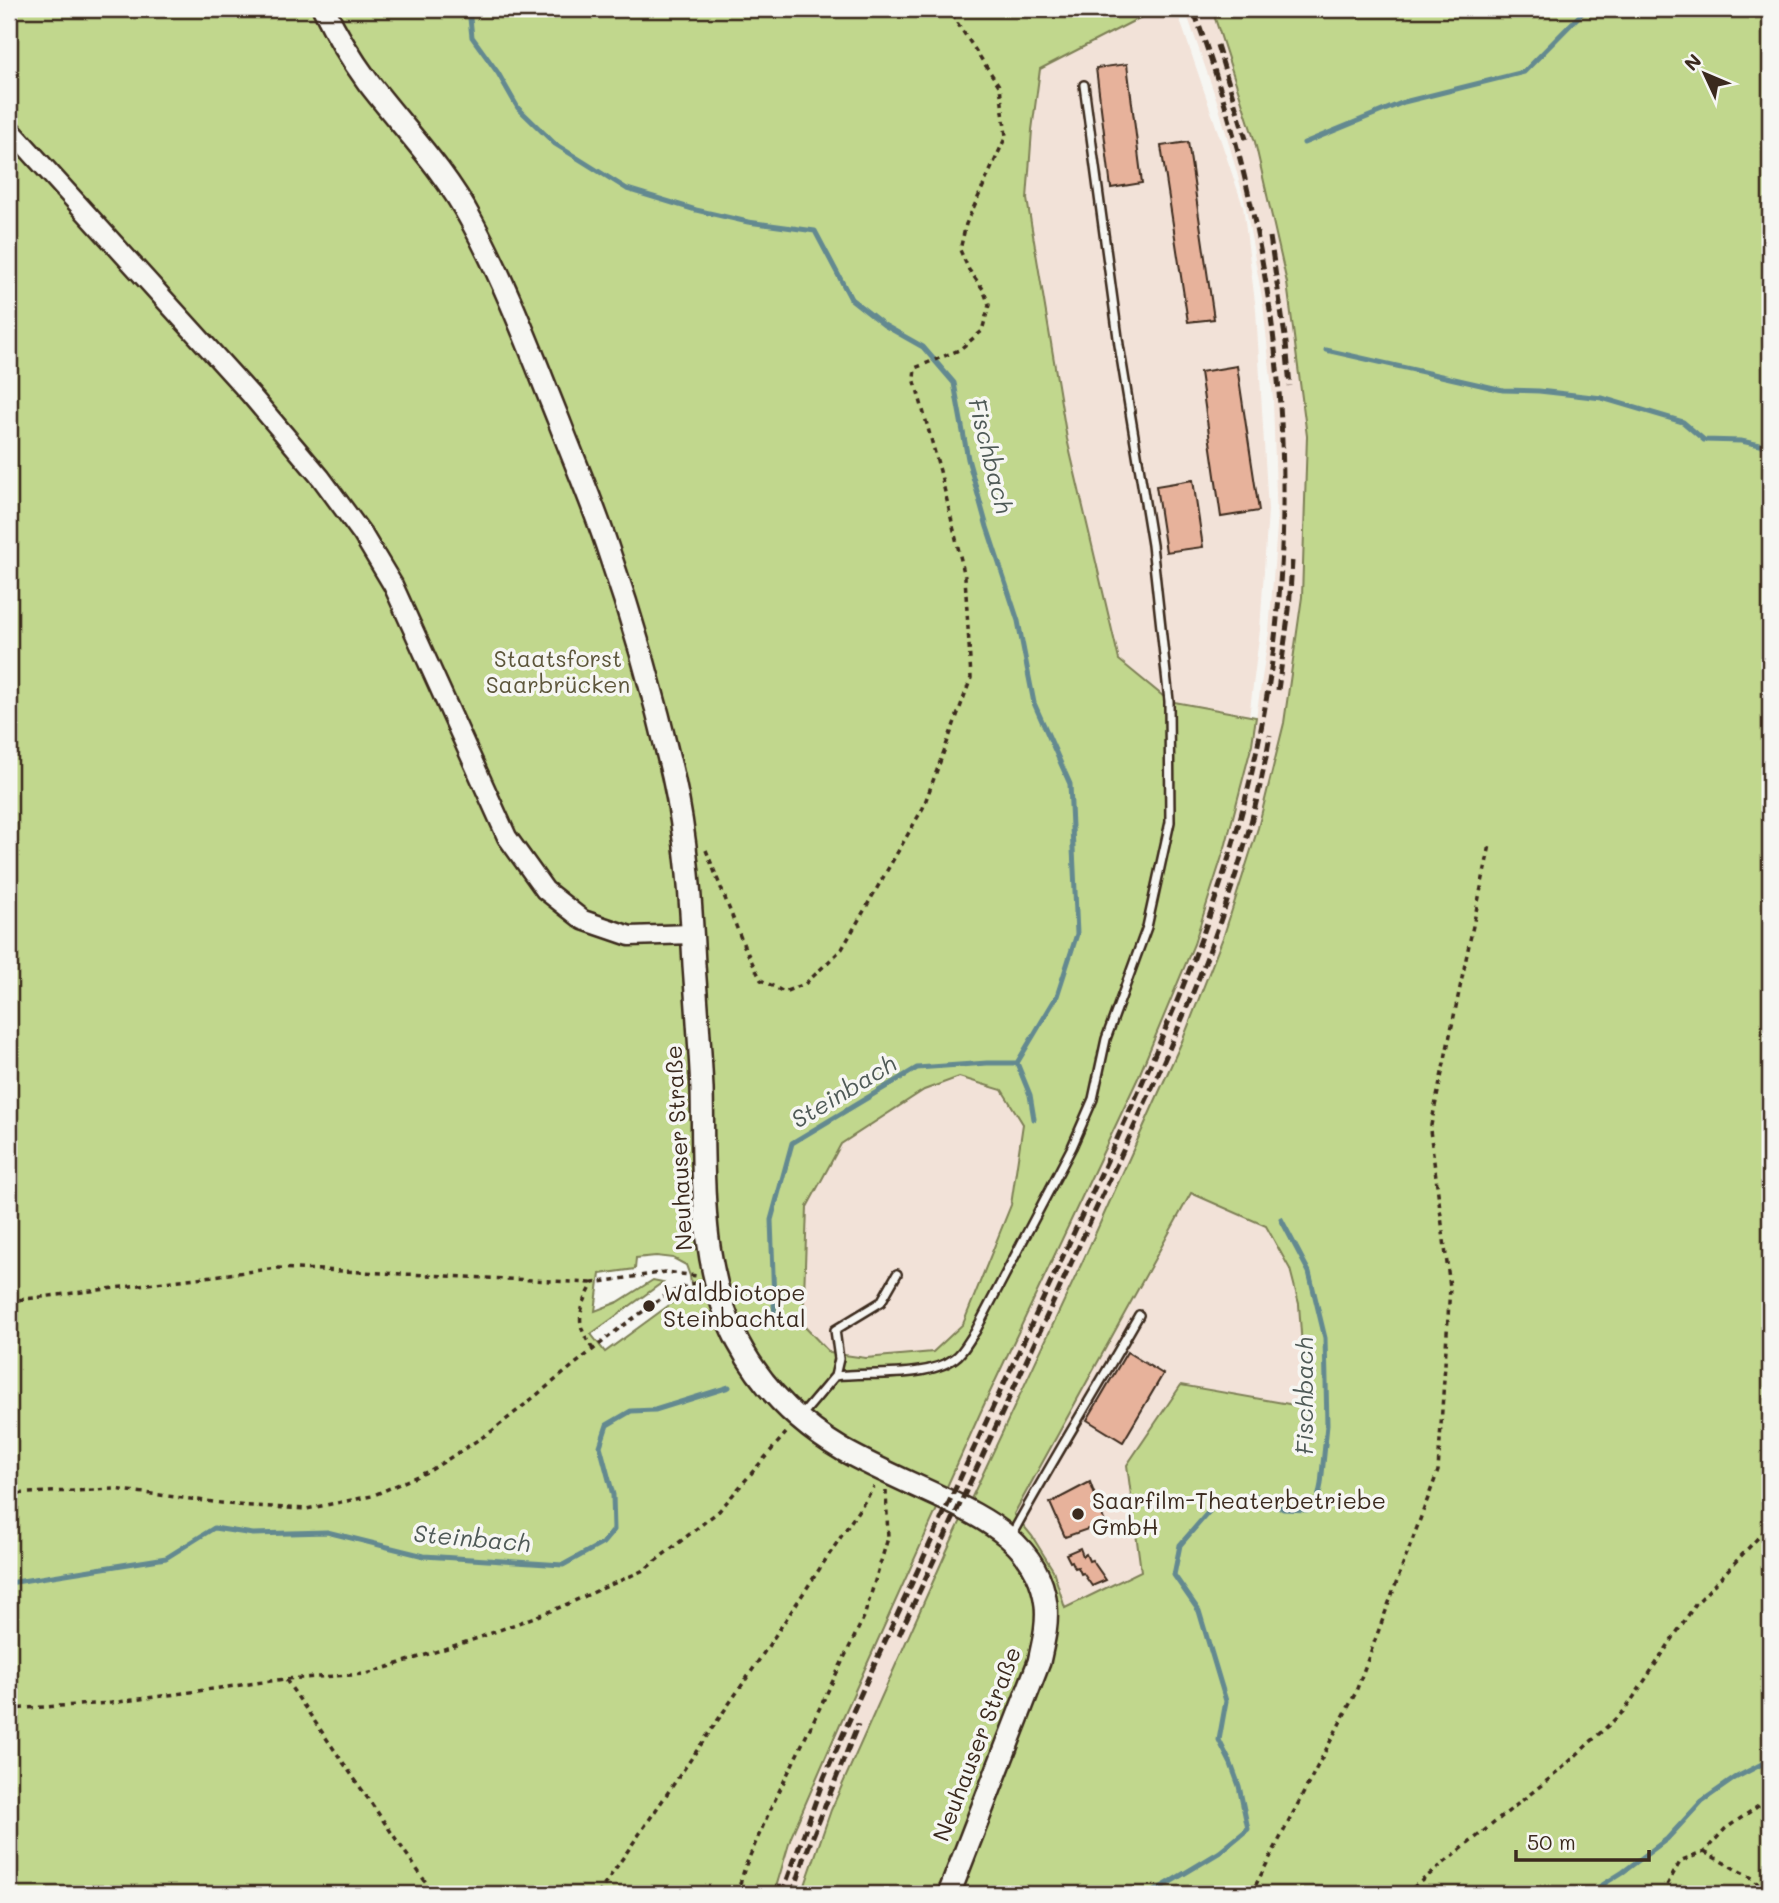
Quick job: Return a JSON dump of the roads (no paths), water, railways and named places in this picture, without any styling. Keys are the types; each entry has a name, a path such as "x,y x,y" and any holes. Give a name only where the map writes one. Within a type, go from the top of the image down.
{"main road":[{"name":"Neuhauser Straße","path":"324,9 367,80 429,156 470,218 520,326 606,542 631,619 673,777 685,849 701,1079 706,1206 713,1278 733,1331 756,1372 775,1396 799,1418 842,1449 984,1517 1011,1536 1038,1576 1046,1604 1046,1632 1039,1662 949,1894"}],"street":[{"path":"9,128 250,394 321,478 363,535 393,586 507,837 545,890 583,920 630,936 692,933"}],"lane":[{"path":"835,1376 921,1370 941,1366 957,1357 975,1332 1072,1147 1093,1099 1106,1039 1147,927 1170,822 1169,701 1158,593 1119,345 1084,85"},
{"path":"799,1418 835,1376 839,1359 835,1330 881,1302 897,1274"},
{"path":"1011,1536 1139,1315"}],"waterway":[{"name":"Fischbach","path":"469,9 472,37 498,73 518,108 555,144 627,189 696,210 748,222 815,231 851,299 884,325 923,347 954,383 968,459 1018,621 1034,703 1070,784 1077,934 1057,996 1017,1063 1030,1095 1034,1119"},
{"path":"1304,143 1404,102 1524,72 1586,9"},
{"path":"1326,350 1503,390 1602,398 1683,422 1704,440 1741,441 1770,447"},
{"name":"Steinbach","path":"775,1328 771,1220 792,1143 917,1068 1017,1063"},
{"name":"Fischbach","path":"1150,1894 1220,1852 1248,1829 1239,1786 1219,1740 1226,1701 1199,1611 1174,1575 1180,1545 1212,1508 1250,1495 1267,1498 1283,1509 1310,1510 1318,1499 1321,1484 1327,1425 1325,1338 1309,1272 1281,1219"},
{"name":"Steinbach","path":"9,1583 166,1558 214,1528 253,1534 327,1532 424,1556 563,1565 603,1543 614,1530 613,1495 600,1446 607,1425 631,1411 655,1410 729,1387"},
{"path":"1588,1894 1667,1839 1702,1801 1735,1778 1762,1764 1770,1756"}],"railway":[{"path":"782,1894 824,1778 859,1698 1104,1168 1181,992 1224,873 1257,749 1273,656 1281,562 1283,468 1277,374 1266,281 1247,189 1223,98 1193,9"},
{"path":"1217,45 1246,139"},
{"path":"1270,237 1290,386"},
{"path":"1278,690 1289,610 1292,561"},
{"path":"899,1635 1148,1096 1199,978 1241,858 1270,735"},
{"path":"793,1894 805,1856 858,1724"}],"place":[{"name":"Waldbiotope Steinbachtal","path":"649,1306"},
{"name":"Saarfilm-Theaterbetriebe GmbH","path":"1078,1514"}],"park label":[{"name":"Staatsforst Saarbrücken","path":"558,672"}]}
